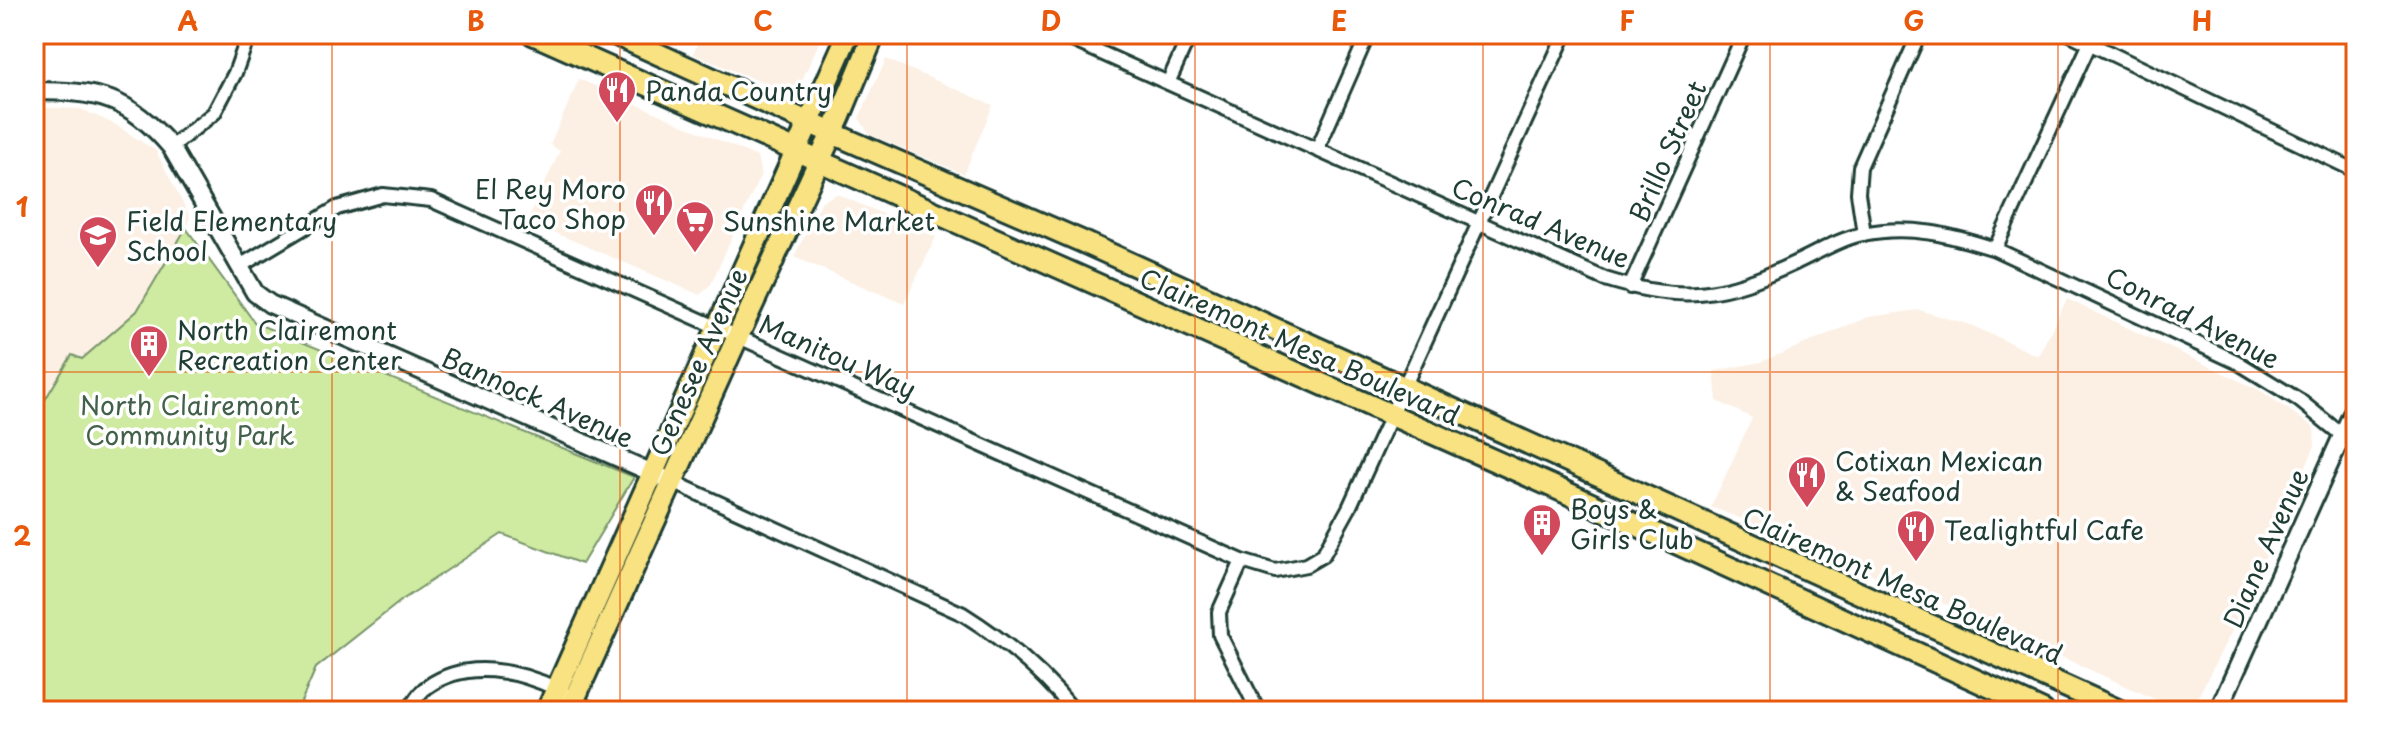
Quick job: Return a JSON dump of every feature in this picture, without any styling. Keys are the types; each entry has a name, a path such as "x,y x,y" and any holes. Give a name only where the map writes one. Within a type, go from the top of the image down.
{"main road":[{"name":"Clairemont Mesa Boulevard","path":"533,34 1393,416 2043,711"},
{"name":"Clairemont Mesa Boulevard","path":"614,34 1081,241 2120,711"},
{"name":"Genesee Avenue","path":"547,711 848,34"},
{"name":"Genesee Avenue","path":"572,705 874,34"}],"street":[{"path":"171,147 214,113 235,73 249,34"},
{"name":"Conrad Avenue","path":"1059,34 1605,279 1650,292 1700,295 1726,291 1757,281 1849,238 1893,230 1922,230 1995,249 2237,362 2299,400 2349,440"},
{"path":"1168,83 1190,34"},
{"path":"1317,150 1368,34"},
{"name":"Manitou Way","path":"240,266 337,208 383,195 431,200 1242,561 1275,571 1306,565 1323,555 1349,508 1565,34"},
{"name":"Brillo Street","path":"1630,287 1744,34"},
{"path":"1864,234 1858,193 1860,167 1919,34"},
{"path":"2070,34 2356,171"},
{"path":"1995,249 2090,43"},
{"name":"Bannock Avenue","path":"34,91 83,91 113,100 154,127 171,147 255,293 270,304 963,614 998,635 1048,678 1074,711"},
{"name":"Diane Avenue","path":"2218,711 2349,440 2356,405"},
{"path":"1242,561 1219,612 1220,635 1258,711"},
{"path":"408,711 425,688 453,673 486,669 556,689 572,705 594,711"}],"shaded area":[{"path":"702,34 823,34 800,85 786,92 693,54"},
{"path":"886,59 993,105 964,174 869,134 859,118"},
{"path":"579,79 757,157 761,174 711,284 700,295 527,221 560,151 550,145"},
{"name":"Field Elementary School","path":"34,107 81,109 116,125 156,151 190,217 137,311 81,360 71,356 34,418"},
{"path":"837,194 936,237 904,304 794,257 822,201"},
{"path":"2067,299 2261,391 2314,427 2315,446 2238,619 2197,699 2181,711 1936,600 1934,603 1852,562 1711,507 1752,418 1717,401 1714,371 1761,362 1868,317 1919,310 1971,325 2038,356"}],"green space":[{"name":"North Clairemont Community Park","path":"186,228 255,323 634,477 582,564 502,534 402,600 316,668 297,711 34,711 34,418 72,355 82,359 137,311"}],"place":[{"name":"Panda Country","path":"617,124"},
{"name":"El Rey Moro Taco Shop","path":"654,237"},
{"name":"Sunshine Market","path":"695,254"},
{"name":"Field Elementary School","path":"98,269"},
{"name":"North Clairemont Recreation Center","path":"149,378"},
{"name":"Cotixan Mexican & Seafood","path":"1807,509"},
{"name":"Boys & Girls Club","path":"1542,557"},
{"name":"Tealightful Cafe","path":"1916,563"}]}
